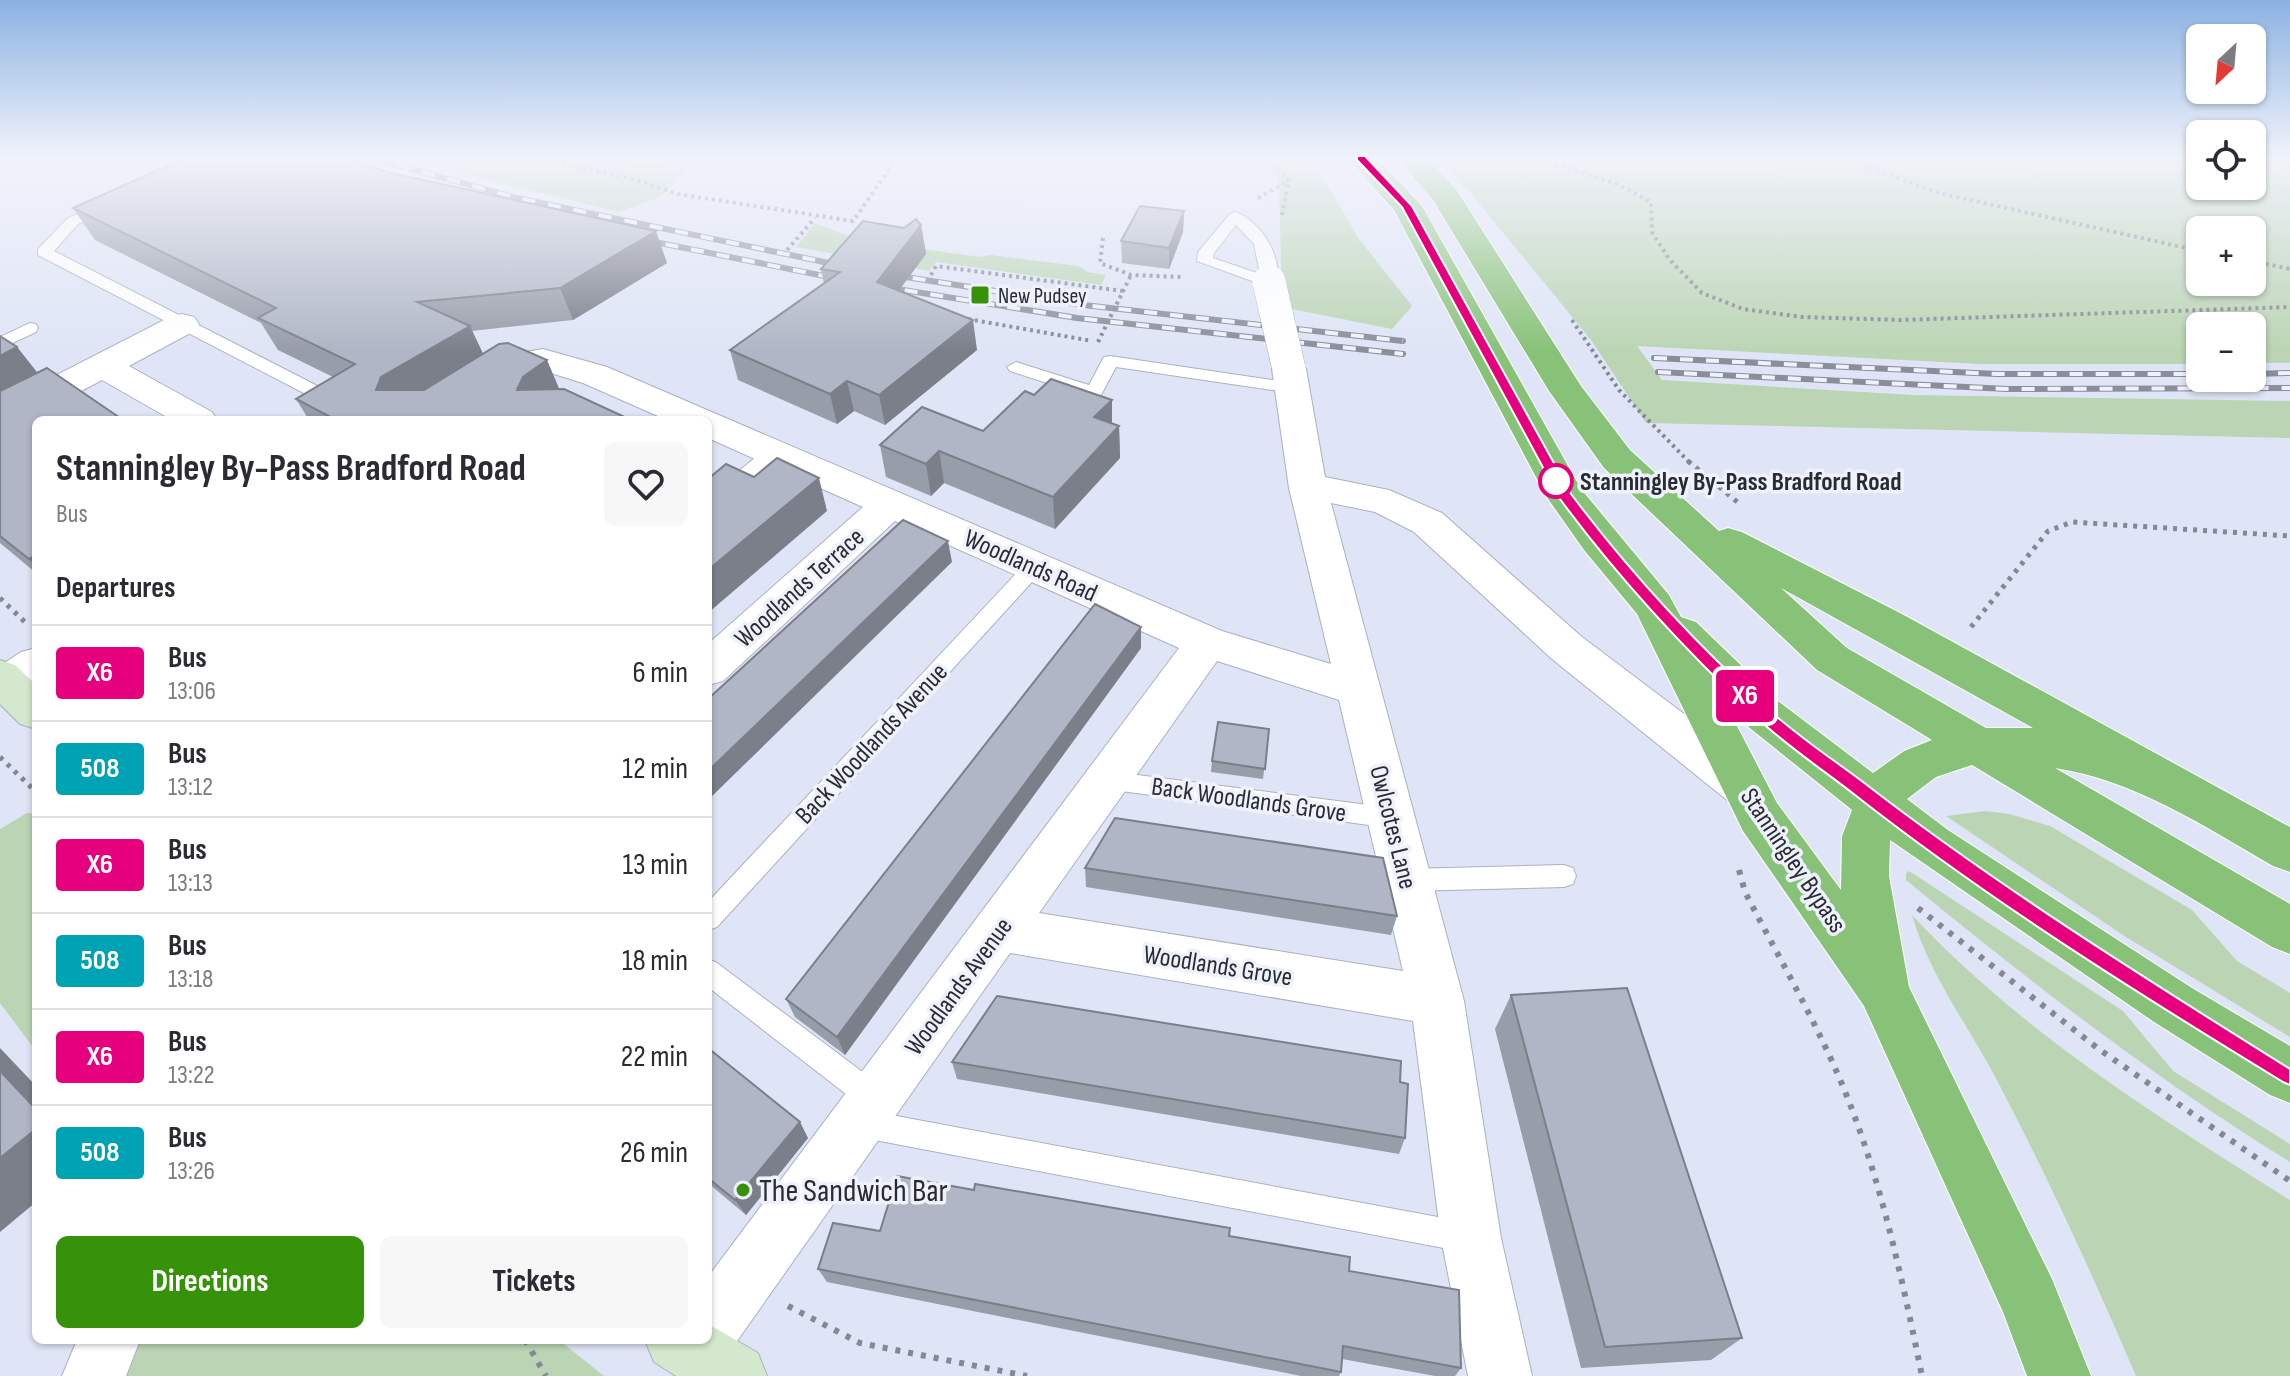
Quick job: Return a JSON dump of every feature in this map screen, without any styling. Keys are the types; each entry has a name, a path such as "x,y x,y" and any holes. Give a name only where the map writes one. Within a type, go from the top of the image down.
{"highway":[{"name":"Stanningley Bypass","path":"1416,222 1565,496 1654,606 1760,817 1883,989"},
{"path":"1462,222 1567,391 1617,459 1832,659 2290,931"},
{"path":"1676,515 1887,625 2290,851"},
{"path":"1654,606 1762,713 1931,845 2148,988 2290,1076"},
{"path":"2059,1376 2030,1301 1883,989 1864,876 1866,836 1878,803 1890,786 1920,764 1964,747 2022,745 2078,753 2169,785"}],"street":[{"name":"Owlcotes Lane","path":"1269,282 1291,379 1308,488 1437,1001 1471,1238 1500,1376"},
{"path":"0,419 182,324"},
{"path":"420,416 503,365 543,359 608,381 689,416"},
{"path":"102,365 192,416"},
{"path":"575,405 608,381"},
{"name":"Woodlands Road","path":"712,426 1207,642 1360,690"},
{"path":"1308,488 1345,491 1383,499 1415,515 1449,538 1508,598 1612,686 1744,786"},
{"name":"Woodlands Terrace","path":"712,665 890,504"},
{"name":"Woodlands Avenue","path":"712,1330 740,1281 1207,642"},
{"name":"Woodlands Grove","path":"1000,929 1437,1001"},
{"path":"94,1376 107,1344"}],"lane":[{"path":"72,222 44,252 331,400"},
{"path":"1231,222 1206,252 1205,261 1269,282 1266,249 1254,231 1242,222"},
{"path":"0,344 30,328"},
{"path":"1016,367 1094,393 1110,361 1291,379"},
{"path":"712,503 773,453"},
{"name":"Back Woodlands Avenue","path":"712,915 1034,567"},
{"name":"Back Woodlands Grove","path":"1107,780 1391,818"},
{"path":"1407,880 1564,876"},
{"path":"712,975 865,1110 1471,1238"}],"path":[{"path":"787,250 811,222"},
{"path":"1652,222 1652,232 1669,259 1702,293 1743,309 1802,317 1901,320 2290,307"},
{"path":"2070,222 2186,248"},
{"path":"1103,238 1100,263 1131,275 1178,278 1205,261"},
{"path":"2266,264 2290,269"},
{"path":"931,275 936,266 1123,291"},
{"path":"961,318 1098,342 1131,275"},
{"path":"1572,320 1619,390 1650,424 1692,465 1745,508"},
{"path":"1962,639 2048,531 2072,522 2290,536"},
{"path":"0,598 32,629"},
{"path":"0,757 32,788"},
{"path":"1745,892 1833,1067 1859,1128 1910,1312 1922,1376"},
{"path":"1907,899 2034,1004 2104,1056 2290,1181"},
{"path":"740,1281 860,1343 1027,1376"},
{"path":"527,1344 546,1376"}],"green space":[{"path":"1280,222 1349,222 1412,306 1392,329 1282,307"},
{"path":"1494,222 2186,222 2186,296 2266,296 2266,222 2290,222 2290,363 2266,363 2266,312 2186,312 2186,364 1980,364 1637,346 1662,380 1913,395 2290,401 2290,438 1646,423 1591,340"},
{"path":"815,223 858,240 980,257 991,255 1078,266 1088,272 1106,275 1101,285 936,262 929,271 796,247"},
{"path":"1986,811 2050,826 2192,910 2237,961 2290,993 2290,1037 2126,937 1946,816"},
{"path":"27,813 32,814 32,1046 0,1003 0,829"},
{"path":"1909,871 2123,1011 2173,1071 2290,1144 2290,1162 2190,1097 2046,991 1906,880"},
{"path":"1912,915 1998,996 2091,1070 2290,1200 2290,1376 2136,1376 2037,1159 1990,1066 1940,982"},
{"path":"138,1344 564,1344 604,1376 126,1376"}],"building":[{"path":"102,222 616,222 656,231 560,288 417,302 470,326 381,377 376,390 424,390 499,344 508,343 547,360 523,377 517,390 564,389 622,416 328,416 296,399 355,364 258,318 276,308"},
{"path":"862,222 904,228 912,222 921,225 877,282 973,320 879,395 847,381 830,394 730,350 840,272 821,269"},
{"path":"1131,222 1179,222 1169,248 1121,241"},
{"path":"0,336 17,347 0,356"},
{"path":"47,368 117,416 32,416 32,557 29,559 0,536 0,391"},
{"path":"1051,379 1112,400 1094,417 1119,426 1053,497 939,451 926,464 880,445 922,407 983,431 1025,391 1034,395"},
{"path":"777,458 819,478 712,567 712,476 726,464 754,477"},
{"path":"903,520 948,541 712,767 712,695"},
{"path":"1095,604 1141,627 837,1037 786,999"},
{"path":"1218,722 1269,729 1265,769 1212,761"},
{"path":"1115,818 1383,858 1397,916 1085,868"},
{"path":"1627,988 1742,1338 1605,1347 1511,995"},
{"path":"997,996 1401,1061 1400,1082 1408,1084 1405,1138 952,1062"},
{"path":"712,1051 800,1122 735,1200 712,1181"},
{"path":"0,1071 32,1105 32,1132 0,1158"},
{"path":"897,1176 974,1190 975,1184 1230,1228 1229,1236 1350,1257 1349,1271 1459,1290 1461,1368 1343,1346 1341,1372 818,1269 833,1223 880,1231"}],"railway":[{"path":"633,222 848,267"},
{"path":"640,239 844,280"},
{"path":"887,274 1084,305 1403,341"},
{"path":"879,286 1077,318 1403,354"},
{"path":"1654,358 1997,374 2186,374"},
{"path":"1658,372 2007,389 2290,388"},
{"path":"2266,374 2290,373"}],"bus line":[{"name":"X6","path":"1416,222 1538,452 1565,496 1654,606 1762,713 1931,845 2173,1005 2290,1075"}],"place":[{"name":"New Pudsey","path":"980,295"},
{"name":"Stanningley By-Pass Bradford Road","path":"1556,481"},
{"name":"The Sandwich Bar","path":"743,1190"}]}
